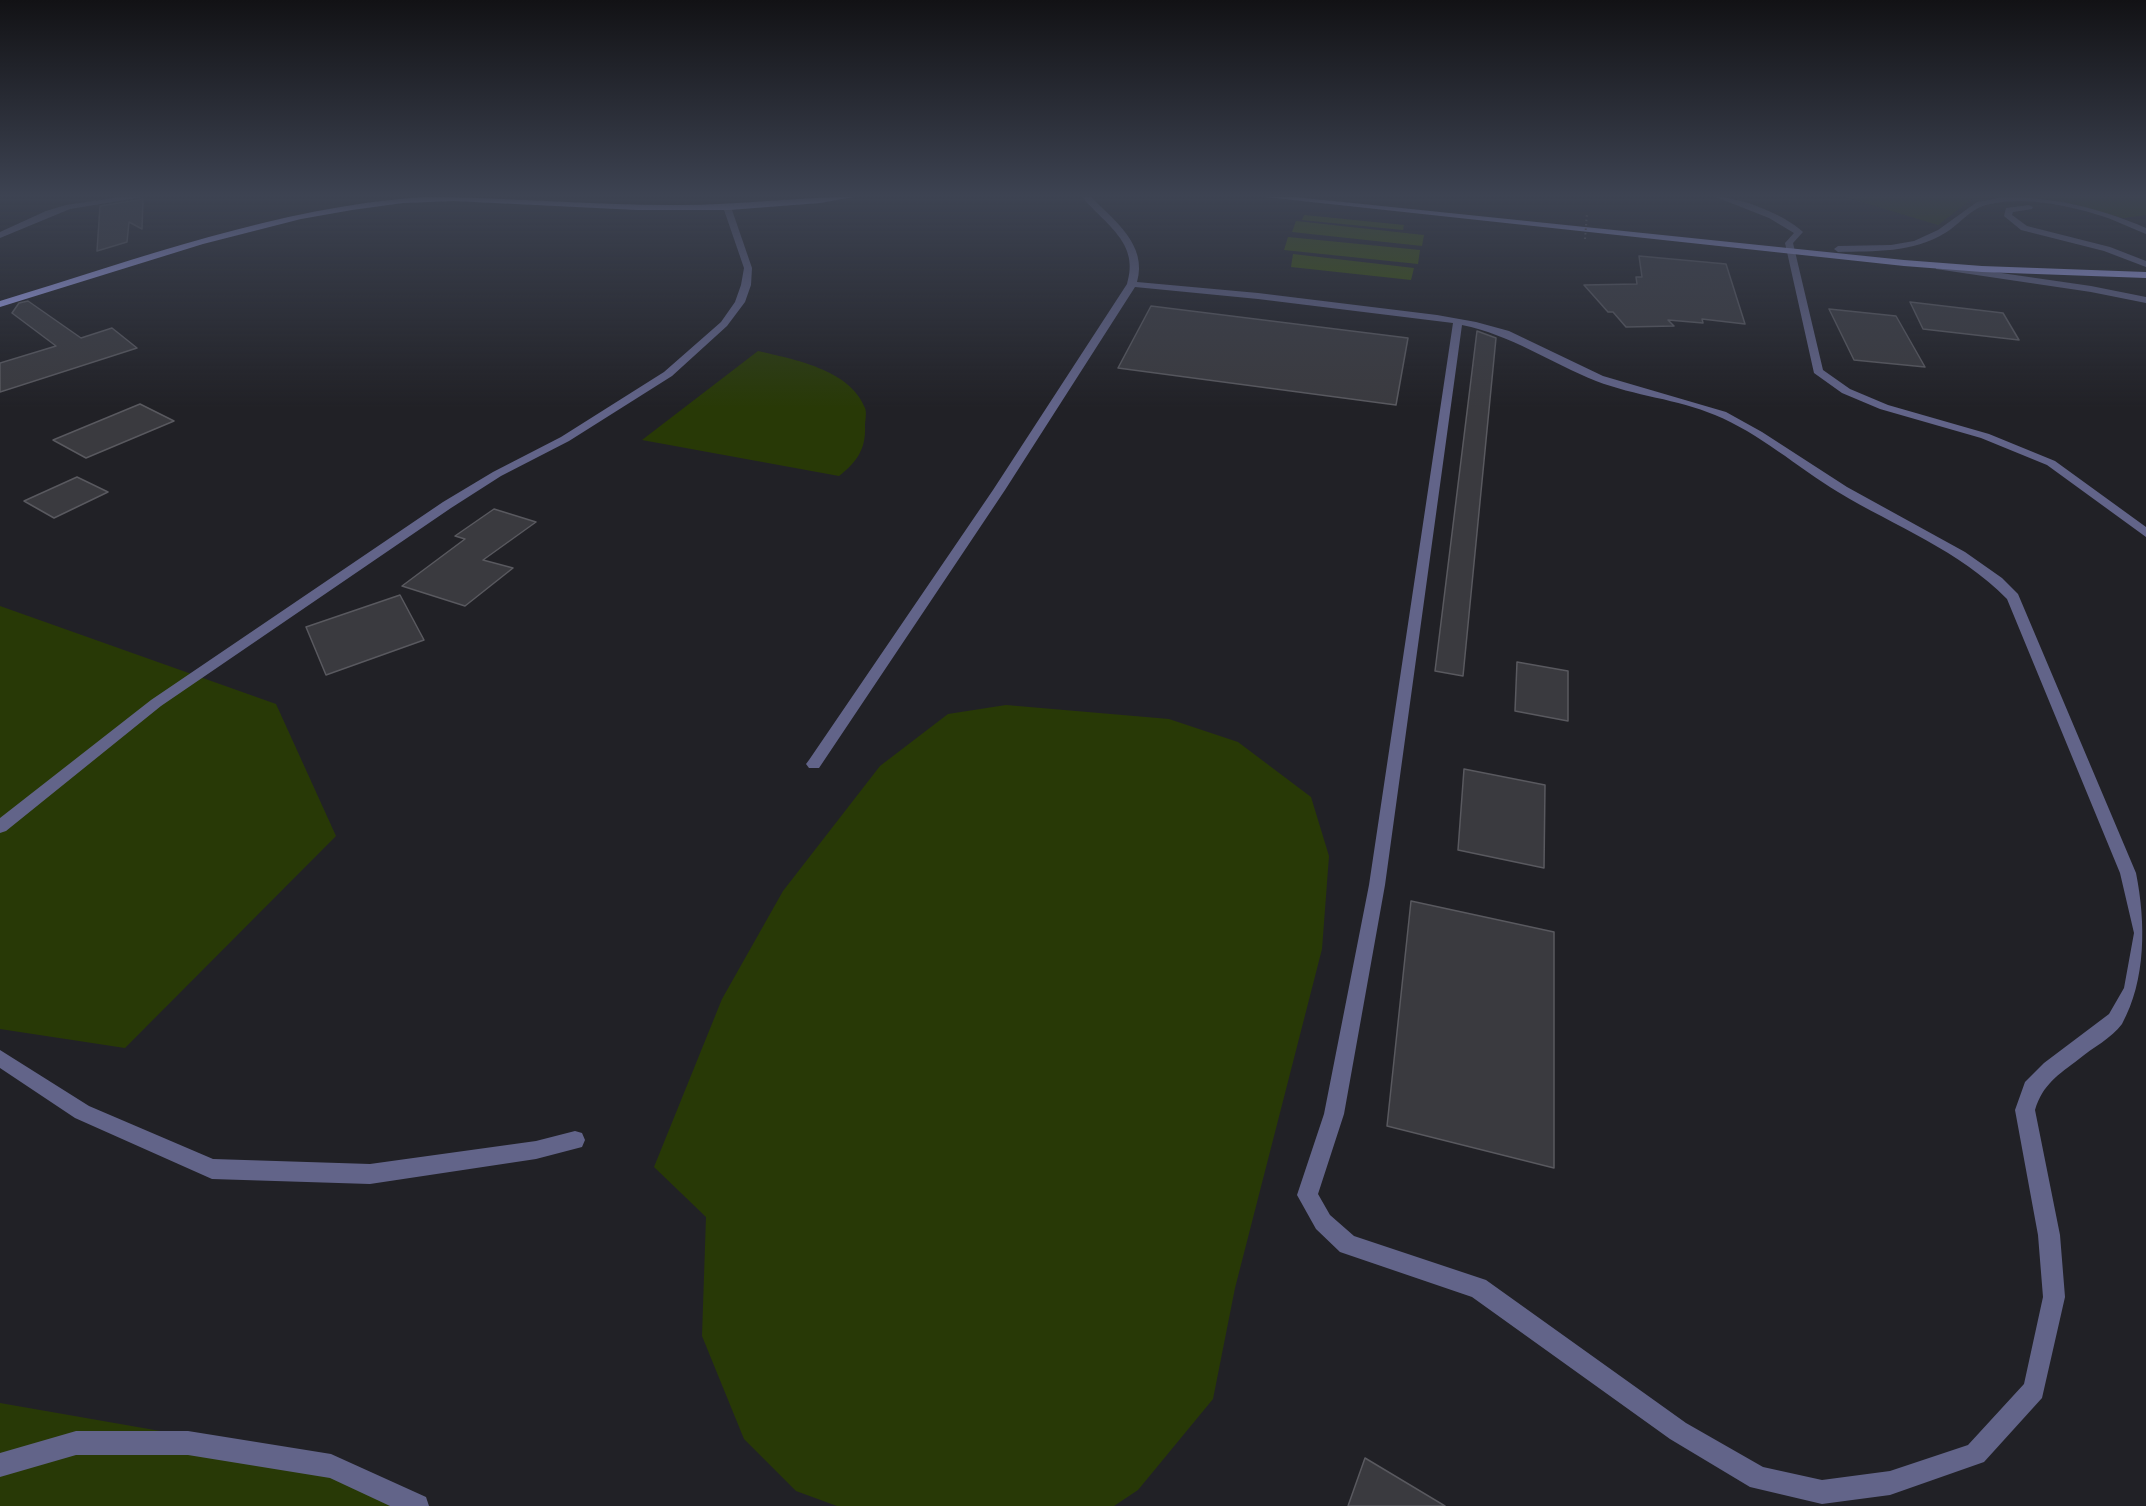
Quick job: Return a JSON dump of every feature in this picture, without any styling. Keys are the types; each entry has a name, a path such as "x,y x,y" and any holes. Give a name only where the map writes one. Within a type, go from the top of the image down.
{"main road":[{"path":"0,295 95,267"},
{"path":"0,304 122,267"},
{"path":"1959,267 2146,275"}],"street":[{"path":"0,827 156,703 447,505 497,474 565,439 668,374 724,324 740,302 747,285 747,267"},
{"path":"814,764 999,490 1132,284 1138,272 1137,267"},
{"path":"1794,267 1818,371 1846,391 1884,407 1985,436 2051,463 2146,533"},
{"path":"1935,267 2091,289 2146,300"},
{"path":"1132,284 1217,290 1458,322 1488,327 1613,384 1674,399 1720,414 1859,500 1964,556 1995,577 2013,597 2128,873 2143,933 2133,989 2115,1020 2051,1069 2032,1088 2025,1110 2049,1235 2054,1297 2034,1390 1976,1454 1890,1483 1822,1492 1759,1478 1678,1431 1478,1288 1348,1244 1323,1222 1307,1195 1334,1114 1377,885 1458,322"},
{"path":"0,1058 82,1112 212,1169 370,1174 536,1150 575,1140"},
{"path":"0,1465 76,1443 188,1443 331,1466 417,1506"}],"shaded area":[{"path":"1294,267 1414,268 1411,280"},
{"path":"758,351 819,368 847,384 857,395 866,410 864,442 851,466 839,476 642,440"},
{"path":"0,606 276,704 336,836 125,1048 0,1029"},
{"path":"1006,705 1169,719 1238,742 1311,797 1329,856 1322,949 1235,1288 1213,1399 1138,1490 1114,1506 837,1506 796,1491 744,1439 702,1336 706,1217 654,1167 722,999 783,891 880,766 948,714"},
{"path":"0,1403 332,1461 427,1506 0,1506"}],"building":[{"path":"1641,267 1727,267 1745,324 1702,319 1703,323 1668,320 1674,326 1626,327 1613,312 1608,312 1584,285 1637,284 1636,277 1642,277"},
{"path":"28,301 81,338 112,328 137,348 0,392 0,363 56,346 12,313 19,303"},
{"path":"1910,302 2003,313 2019,340 1923,329"},
{"path":"1151,306 1408,338 1396,405 1118,368"},
{"path":"1829,309 1896,316 1925,367 1854,360"},
{"path":"1477,331 1496,338 1463,676 1435,671"},
{"path":"140,404 174,421 86,458 53,440"},
{"path":"77,477 108,492 54,518 24,501"},
{"path":"494,509 536,522 483,560 513,568 465,606 402,586 465,539 455,536"},
{"path":"400,595 424,640 326,675 306,627"},
{"path":"1517,662 1568,671 1568,721 1515,711"},
{"path":"1464,769 1545,785 1544,868 1458,850"},
{"path":"1411,901 1554,932 1554,1168 1387,1126"},
{"path":"1365,1458 1445,1506 1348,1506"}]}
